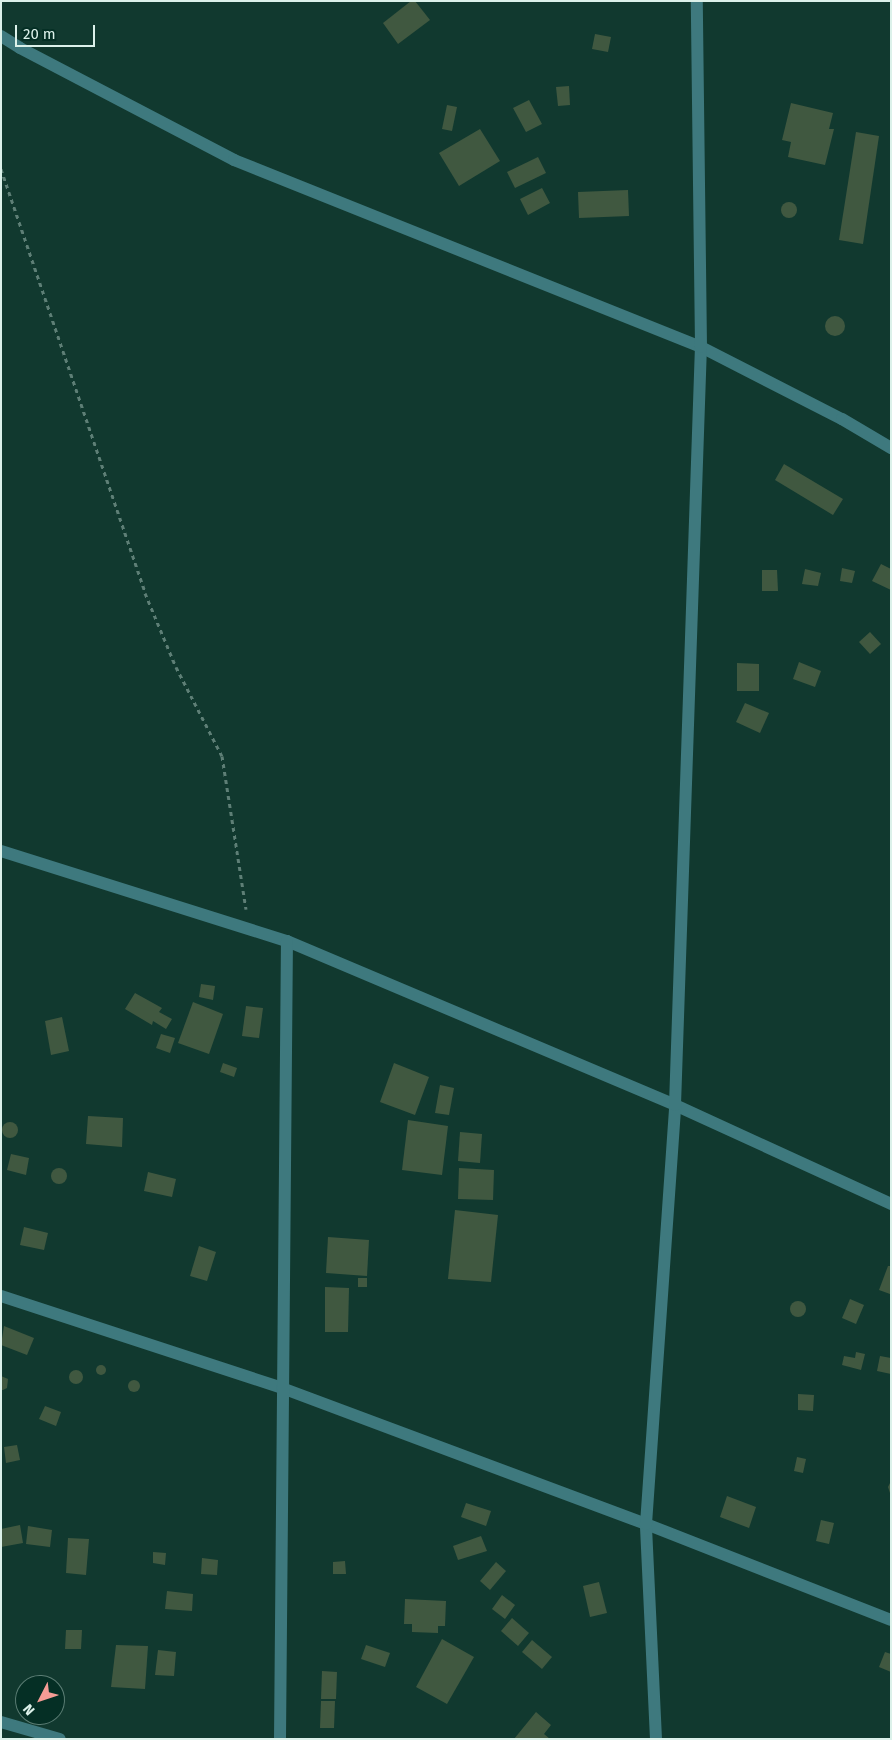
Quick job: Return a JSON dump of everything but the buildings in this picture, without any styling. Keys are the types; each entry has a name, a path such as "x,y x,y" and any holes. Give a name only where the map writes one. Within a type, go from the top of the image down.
{"street":[{"path":"656,1739 646,1524 675,1105 701,348 697,1"},
{"path":"1,36 20,48 234,160 701,348 842,419 891,448"},
{"path":"1,851 287,941 675,1105 891,1204"},
{"path":"280,1739 287,941"},
{"path":"1,1296 282,1388 646,1524 891,1620"},
{"path":"1,1722 60,1739"}],"path":[{"path":"1,168 145,593 176,667 222,756 250,929"}]}
